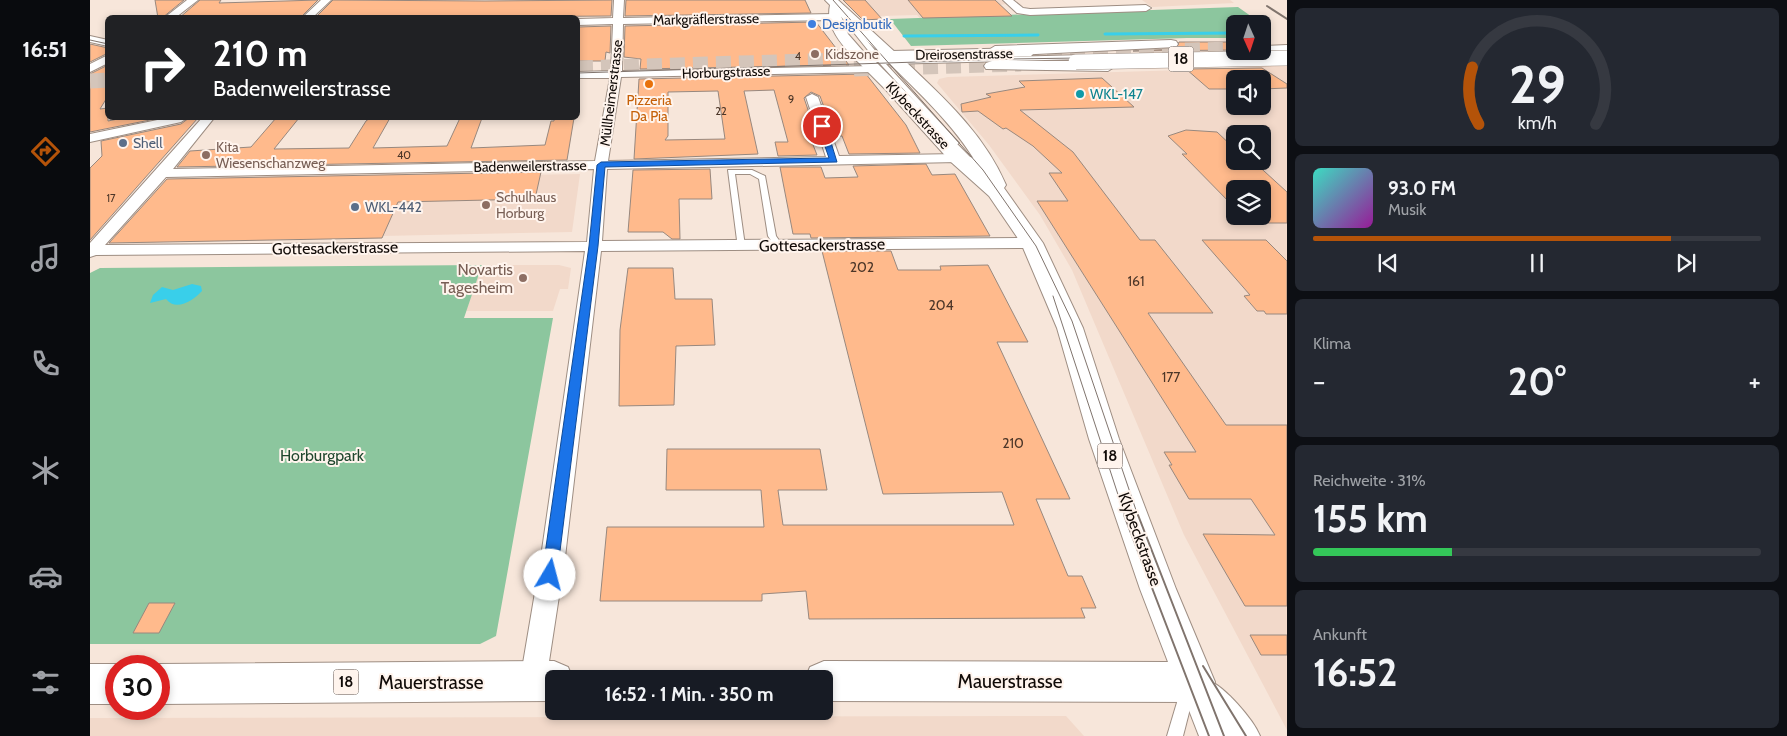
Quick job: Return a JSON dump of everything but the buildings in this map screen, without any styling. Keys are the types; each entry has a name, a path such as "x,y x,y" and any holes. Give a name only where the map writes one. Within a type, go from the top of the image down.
{"main road":[{"path":"978,53 1030,48 1171,44"},
{"path":"1271,54 1287,50"},
{"name":"18","path":"1070,57 1226,51"},
{"name":"Dreirosenstrasse","path":"892,65 978,53 1070,57"},
{"name":"Dreirosenstrasse","path":"892,65 992,66 1070,57"},
{"name":"18","path":"1070,57 1287,57"},
{"path":"992,66 1038,67 1191,63"},
{"name":"Klybeckstrasse","path":"892,65 965,160 997,192 1032,243 1047,273 1070,328 1104,439 1158,589 1195,682"},
{"name":"Klybeckstrasse","path":"892,65 964,132 990,169 997,192"},
{"name":"Mauerstrasse","path":"170,684 544,681"},
{"name":"Mauerstrasse","path":"833,681 1195,682"},
{"path":"90,684 105,684"}],"street":[{"path":"172,15 193,0"},
{"path":"309,15 326,0"},
{"name":"Müllheimerstrasse","path":"544,681 553,556 595,246 601,165 616,71 620,0"},
{"path":"1008,0 1020,11 1146,8 1134,0"},
{"name":"Markgräflerstrasse","path":"580,22 619,22 833,8"},
{"name":"Klybeckstrasse","path":"833,8 842,35 892,65"},
{"name":"Klybeckstrasse","path":"833,8 892,65"},
{"path":"90,39 105,42"},
{"path":"90,69 105,60"},
{"name":"Horburgstrasse","path":"580,75 713,65 892,65"},
{"name":"Horburgstrasse","path":"580,68 616,71 892,65"},
{"path":"812,97 834,161"},
{"path":"90,138 172,120"},
{"path":"91,251 162,173 206,120"},
{"path":"90,149 106,134"},
{"path":"965,160 990,169"},
{"name":"Badenweilerstrasse","path":"162,173 965,160"},
{"name":"Gottesackerstrasse","path":"91,251 1032,243"},
{"path":"1195,682 1217,736"},
{"name":"Klybeckstrasse","path":"1195,682 1246,736"}],"lane":[{"path":"892,65 1070,57"},
{"path":"1271,57 1287,57"},
{"path":"1270,60 1287,64"},
{"path":"741,246 731,172 752,172 762,178 772,236 779,246"},
{"path":"1175,736 1189,685 1195,682"}],"shaded area":[{"path":"865,0 1002,0 1006,4 1000,5 1012,16 920,18 917,15 879,16"},
{"path":"1142,0 1230,0 1234,3 1152,7"},
{"path":"1287,64 1287,730 1184,535 1072,270 1040,215 989,145 937,83 939,79 948,77 1218,69"},
{"name":"Schulhaus Horburg","path":"580,174 572,232 382,236 410,177"},
{"name":"Novartis Tagesheim","path":"482,265 559,265 571,268 568,289 560,289 553,311 466,311"},
{"path":"833,716 1066,716 1084,736 90,736 90,718 105,718 105,720 170,720 170,718 545,717 545,720 833,720"}],"green space":[{"path":"1238,7 1249,15 1226,15 1226,38 911,46 890,19"},
{"name":"Horburgpark","path":"482,265 464,318 553,318 496,636 480,644 90,644 90,273 100,268"}],"water":[{"path":"192,284 201,286 202,291 190,301 180,305 170,303 166,299 150,303 153,295 162,287 173,290"}],"waterway":[{"path":"1105,34 1226,33"},
{"path":"904,36 1038,35"}],"tunnel":[{"path":"1024,54 1226,49"},
{"path":"580,68 874,59"},
{"path":"854,69 1021,64"},
{"path":"90,81 105,80"}],"tram line":[{"path":"833,0 889,63"},
{"path":"90,40 105,43"},
{"path":"889,63 1010,59 1287,55"},
{"path":"580,73 889,63"},
{"path":"889,63 983,170 1036,246 1072,321 1138,516"},
{"path":"1053,296 1125,516"},
{"path":"1124,515 1209,736"},
{"path":"1138,515 1224,736"},
{"path":"1203,666 1246,736"}],"railway":[{"path":"1267,6 1287,19"}],"place":[{"name":"Designbutik","path":"812,24"},
{"name":"Kidszone","path":"815,54"},
{"name":"Pizzeria Da Pia","path":"649,84"},
{"name":"WKL-147","path":"1080,94"},
{"name":"Shell","path":"123,143"},
{"name":"Kita Wiesenschanzweg","path":"206,155"},
{"name":"Schulhaus Horburg","path":"486,205"},
{"name":"WKL-442","path":"355,207"},
{"name":"Novartis Tagesheim","path":"523,278"}],"route":[{"path":"550,575 583,314 594,246 601,165 834,161 822,126"}]}
